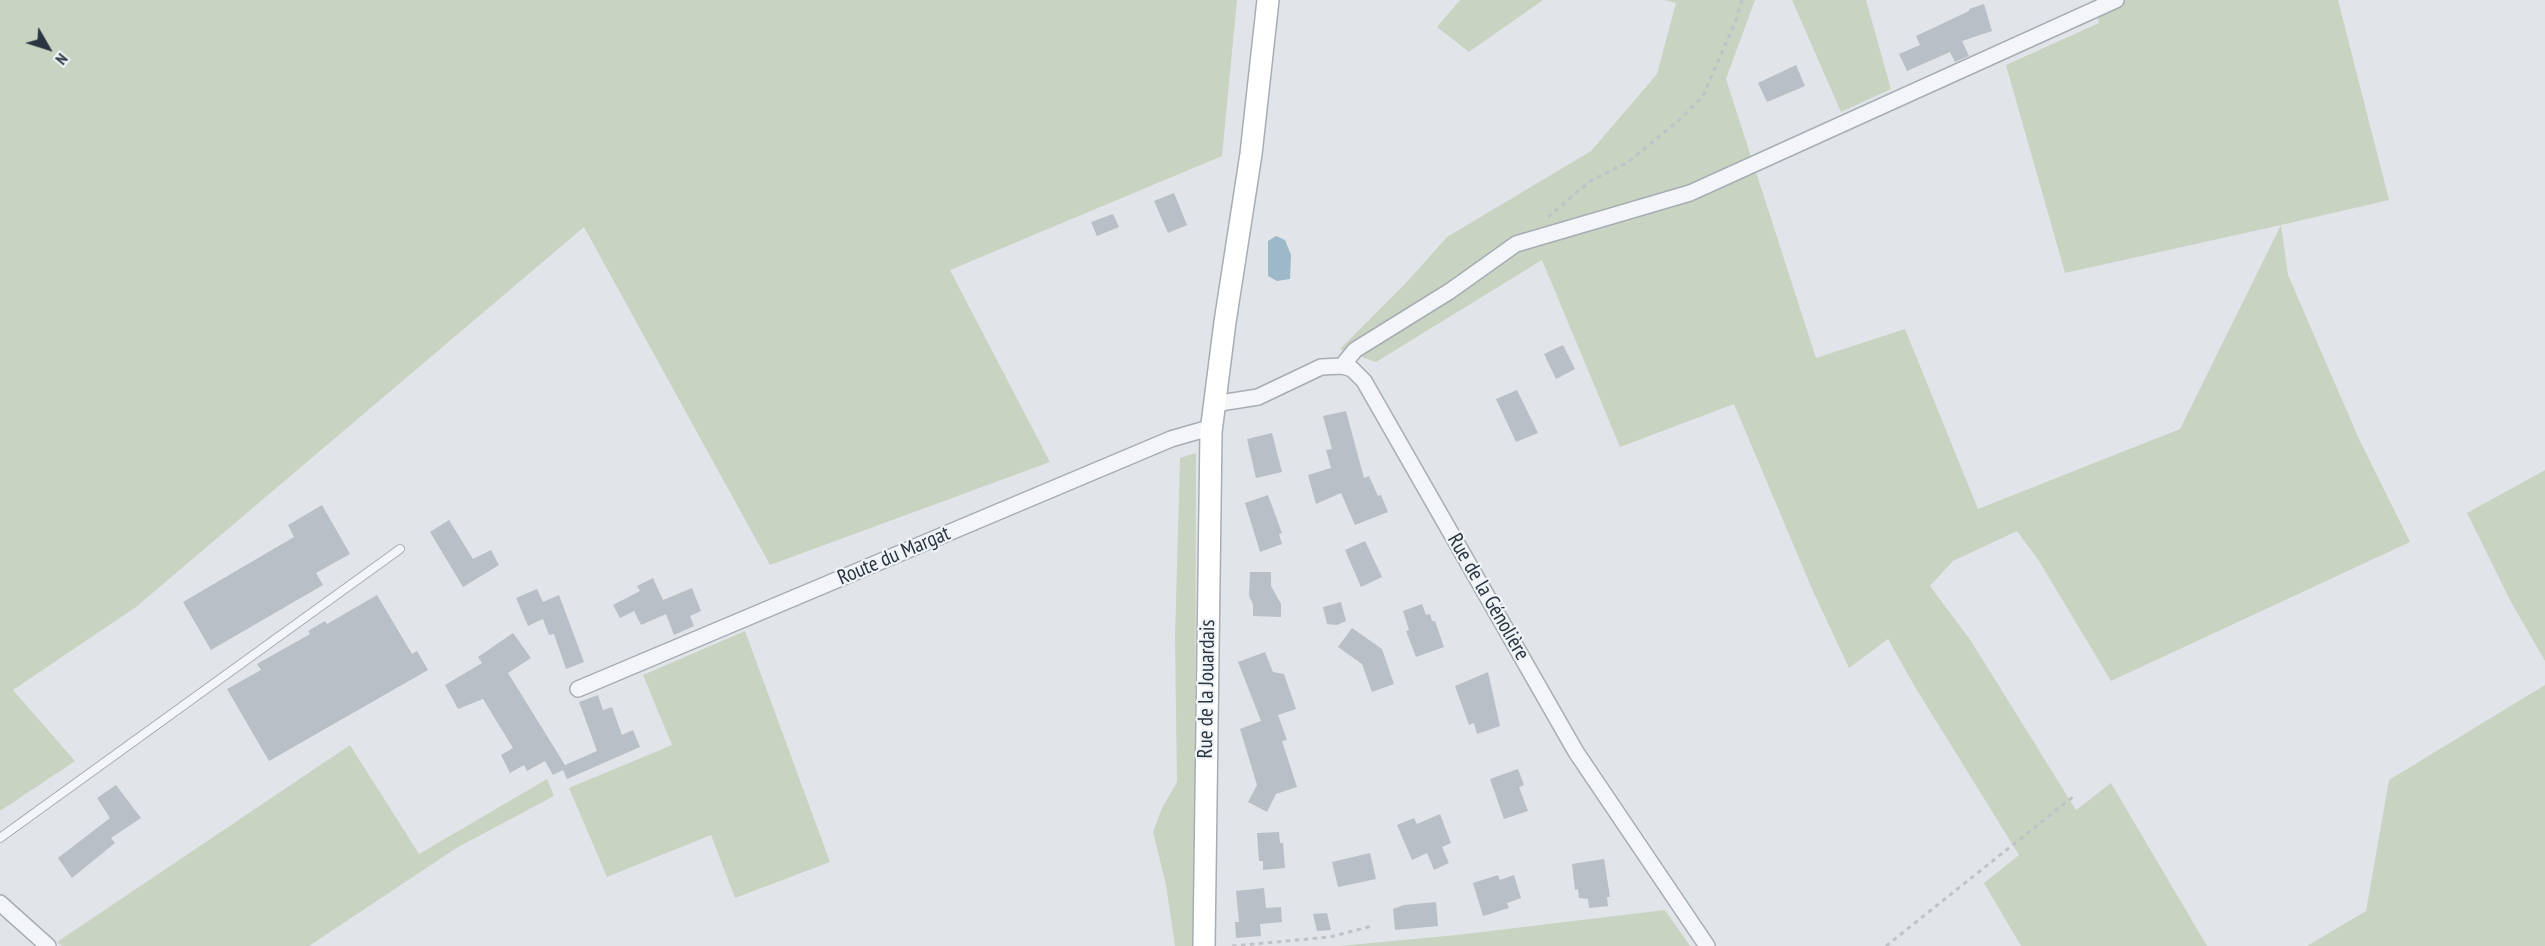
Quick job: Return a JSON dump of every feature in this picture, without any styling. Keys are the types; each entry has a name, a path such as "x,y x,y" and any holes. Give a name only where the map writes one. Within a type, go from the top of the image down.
{"main road":[{"name":"Rue de la Jouardais","path":"1204,946 1211,432 1251,154 1268,0"}],"street":[{"path":"1214,404 1258,397 1321,368 1342,366 1355,350 1450,291 1516,244 1690,193 2116,0"},
{"name":"Rue de la Génolière","path":"1342,366 1352,369 1364,381 1576,753 1707,946"},
{"name":"Route du Margat","path":"579,689 1170,439 1202,430 1211,432"},
{"path":"0,903 48,946"}],"lane":[{"path":"0,838 400,549"}],"path":[{"path":"1543,221 1589,182 1628,162 1679,120 1703,96 1736,20 1742,0"},
{"path":"1886,946 2074,796"},
{"path":"1232,946 1330,937 1372,926"}],"green space":[{"path":"0,0 1237,0 1222,156 950,270 1050,462 770,565 584,227 136,607 13,690 75,761 0,811"},
{"path":"1460,0 1543,0 1469,52 1437,27"},
{"path":"1664,0 1755,0 1726,79 1816,358 1905,329 1978,509 2180,429 2281,225 2288,275 2359,439 2410,542 2111,681 2039,561 2017,531 1953,561 1930,586 1971,641 2076,810 2111,783 2207,946 2021,946 1984,883 2019,855 1915,687 1888,639 1849,668 1812,589 1734,404 1620,447 1542,260 1376,362 1340,349 1405,284 1447,237 1591,151 1657,74 1676,3"},
{"path":"1792,0 1866,0 1891,89 1841,112"},
{"path":"2094,0 2338,0 2389,200 2065,273 2006,65 2099,23"},
{"path":"1196,453 1195,946 1175,946 1166,885 1153,832 1162,808 1177,782 1175,637 1180,458"},
{"path":"2545,470 2545,661 2511,602 2467,513"},
{"path":"745,631 830,862 735,898 711,835 607,877 569,788 672,745 643,675"},
{"path":"2545,685 2545,946 2307,946 2366,911 2389,780"},
{"path":"350,745 419,854 547,779 554,796 458,847 309,946 62,946 57,942"},
{"path":"1665,910 1690,946 1339,946 1457,935"}],"water":[{"path":"1276,236 1285,240 1291,255 1290,279 1277,281 1268,276 1268,241"}],"building":[{"path":"1984,4 1992,31 1962,41 1969,56 1955,62 1950,52 1907,71 1899,54 1920,45 1916,36 1969,9"},
{"path":"1796,65 1805,86 1767,102 1758,83"},
{"path":"1174,193 1187,225 1168,233 1154,201"},
{"path":"1113,214 1119,227 1097,236 1091,222"},
{"path":"1563,345 1575,369 1556,379 1544,354"},
{"path":"1517,390 1538,433 1516,442 1496,399"},
{"path":"1346,411 1364,478 1369,476 1388,512 1355,525 1341,493 1316,504 1308,475 1331,468 1326,450 1332,449 1323,416"},
{"path":"1272,433 1282,472 1256,478 1247,439"},
{"path":"1268,495 1282,533 1279,534 1282,544 1260,552 1245,503"},
{"path":"322,505 350,554 316,573 323,585 211,650 183,602 294,537 288,525"},
{"path":"449,520 473,559 491,550 499,565 463,587 430,532"},
{"path":"1365,541 1382,577 1361,587 1345,550"},
{"path":"1250,572 1271,572 1271,586 1281,604 1281,617 1253,616 1253,604 1249,596"},
{"path":"653,578 663,600 692,588 701,611 690,616 694,626 674,635 666,614 641,625 634,611 620,618 613,605 640,591 637,586"},
{"path":"537,589 543,602 559,595 584,662 566,669 554,634 549,635 543,619 528,626 516,598"},
{"path":"377,595 412,654 417,651 428,670 269,761 227,689 261,670 257,664 310,634 308,631 325,621 327,624"},
{"path":"1341,602 1346,621 1337,625 1327,624 1323,607"},
{"path":"1422,604 1426,615 1430,614 1432,621 1435,621 1444,647 1416,657 1406,631 1409,630 1403,611"},
{"path":"1352,628 1382,649 1394,684 1372,692 1362,664 1338,647"},
{"path":"513,633 531,658 508,673 565,765 597,751 579,702 598,695 603,710 612,707 622,735 633,730 640,747 567,779 563,770 553,775 545,761 527,771 524,765 510,773 501,755 513,748 483,699 458,709 445,685 482,663 478,657"},
{"path":"1265,652 1273,672 1284,674 1296,709 1278,715 1287,740 1282,741 1297,787 1276,794 1267,812 1248,802 1257,785 1240,729 1261,721 1238,662"},
{"path":"1488,672 1500,726 1477,734 1474,723 1469,725 1455,686"},
{"path":"1518,769 1524,785 1519,787 1528,811 1504,819 1490,779"},
{"path":"116,785 141,818 111,838 115,843 72,878 58,858 110,818 97,798"},
{"path":"1440,814 1451,843 1442,847 1449,863 1434,870 1427,853 1412,860 1397,825 1414,818 1417,824"},
{"path":"1279,832 1280,843 1283,843 1285,868 1263,870 1263,861 1259,861 1257,833"},
{"path":"1370,853 1376,879 1338,887 1332,862"},
{"path":"1604,859 1610,897 1607,897 1608,906 1589,908 1588,899 1579,898 1578,889 1575,890 1572,864"},
{"path":"1498,875 1500,880 1514,875 1521,898 1507,903 1509,908 1483,916 1473,883"},
{"path":"1264,888 1266,908 1281,907 1282,922 1260,924 1261,936 1236,938 1235,922 1239,922 1236,891"},
{"path":"1436,902 1438,926 1395,930 1393,909 1404,905"},
{"path":"1327,913 1331,930 1317,931 1313,914"}]}
